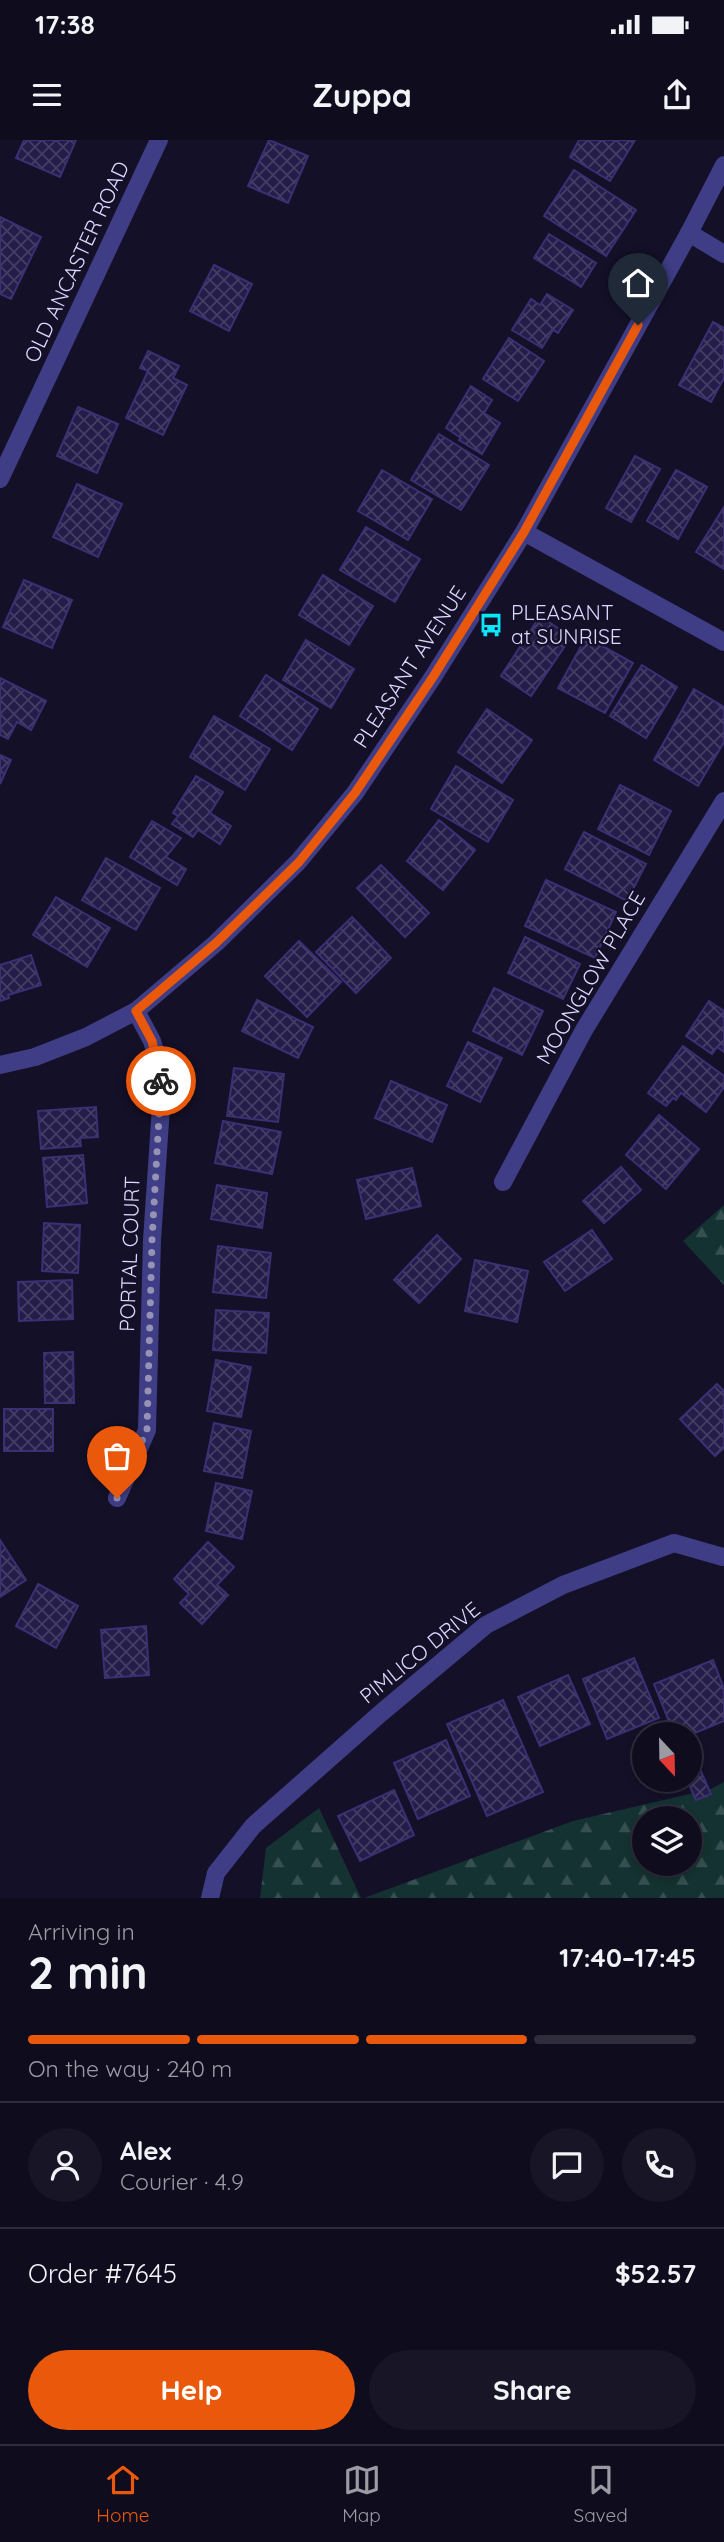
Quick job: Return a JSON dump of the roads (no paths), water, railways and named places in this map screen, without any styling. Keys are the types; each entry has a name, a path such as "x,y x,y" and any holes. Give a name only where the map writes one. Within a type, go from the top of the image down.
{"street":[{"name":"OLD ANCASTER ROAD","path":"0,479 159,140"},
{"name":"PLEASANT AVENUE","path":"0,1065 35,1057 86,1037 136,1011 216,943 299,862 355,793 433,677 524,532 724,165"},
{"path":"689,233 724,254"},
{"path":"524,532 724,642"},
{"name":"MOONGLOW PLACE","path":"503,1182 584,1030 724,801"},
{"name":"PORTAL COURT","path":"117,1498 147,1430 152,1240 162,1092 159,1064 152,1041 136,1011"},
{"name":"PIMLICO DRIVE","path":"210,1898 216,1873 253,1826 486,1625 563,1585 674,1543 723,1557"}],"place":[{"name":"PLEASANT at SUNRISE","path":"491,625"}]}
